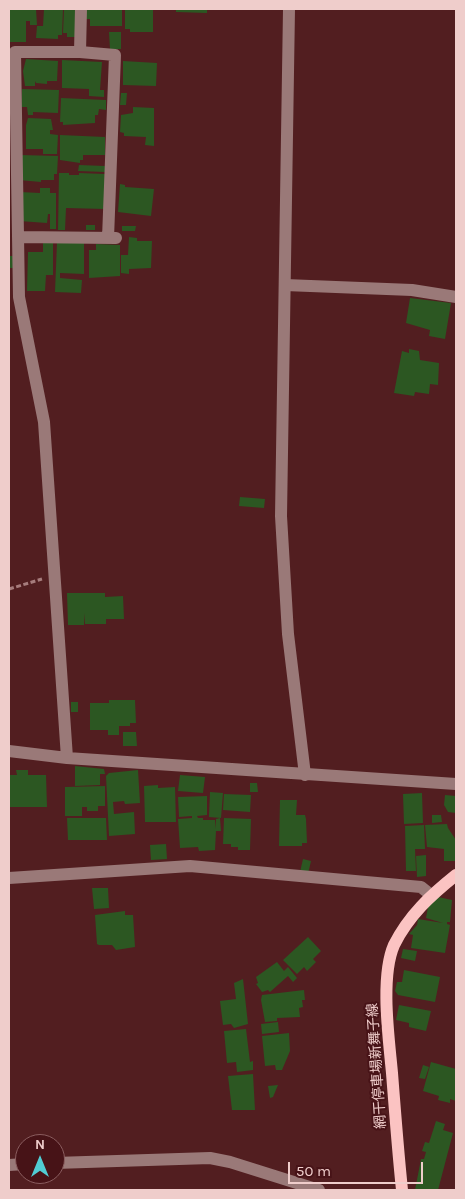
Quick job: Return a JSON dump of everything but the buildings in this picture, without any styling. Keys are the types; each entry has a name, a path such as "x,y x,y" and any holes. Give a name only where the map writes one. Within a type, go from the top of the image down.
{"main road":[{"name":"網干停車場新舞子線","path":"402,1190 386,1008 388,975 393,947 418,908 456,875"}],"street":[{"path":"80,52 81,9"},
{"path":"290,9 281,516 288,634 305,775"},
{"path":"18,237 113,238 115,55 80,52 12,51 19,297 44,422 67,758"},
{"path":"285,285 412,290 456,297"},
{"path":"9,751 67,758 456,784"},
{"path":"9,878 190,866 421,887 431,895"},
{"path":"65,1163 210,1158 230,1162 319,1190"}],"path":[{"path":"9,589 54,575"}]}
